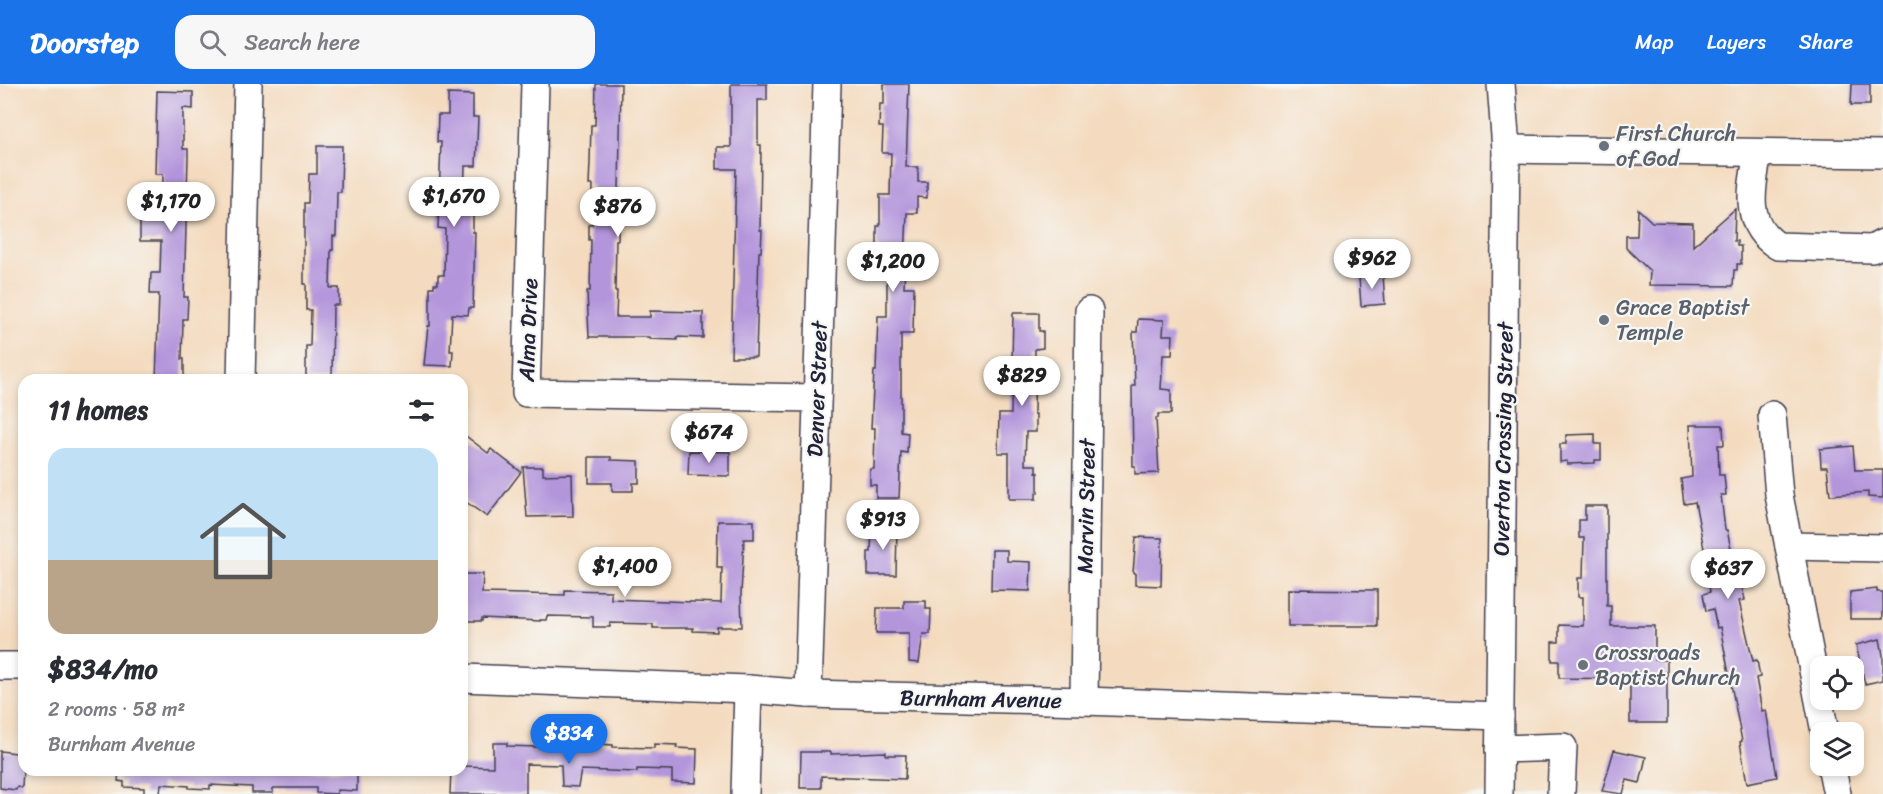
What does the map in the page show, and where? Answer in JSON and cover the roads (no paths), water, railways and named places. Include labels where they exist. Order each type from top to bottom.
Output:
[{"type":"street","points":[[241,374],[248,84]]},
{"type":"street","name":"Alma Drive","points":[[535,84],[526,393],[817,398]]},
{"type":"street","name":"Denver Street","points":[[808,694],[827,84]]},
{"type":"street","name":"Overton Crossing Street","points":[[1499,794],[1506,149],[1501,84]]},
{"type":"street","points":[[1506,149],[1883,154]]},
{"type":"street","points":[[1758,153],[1751,192],[1752,211],[1767,240],[1778,246],[1872,249],[1883,243]]},
{"type":"street","name":"Marvin Street","points":[[1084,701],[1089,310]]},
{"type":"street","points":[[1772,415],[1779,495],[1823,722]]},
{"type":"street","points":[[1789,546],[1883,548]]},
{"type":"street","points":[[0,666],[18,666]]},
{"type":"street","name":"Burnham Avenue","points":[[468,678],[748,689],[808,694],[1500,716]]},
{"type":"street","points":[[746,794],[748,689]]},
{"type":"street","points":[[1500,749],[1563,747],[1561,794]]},
{"type":"street","points":[[1833,776],[1837,794]]},
{"type":"place","name":"First Church of God","points":[[1604,146]]},
{"type":"place","name":"Grace Baptist Temple","points":[[1604,320]]},
{"type":"place","name":"Crossroads Baptist Church","points":[[1583,665]]}]
